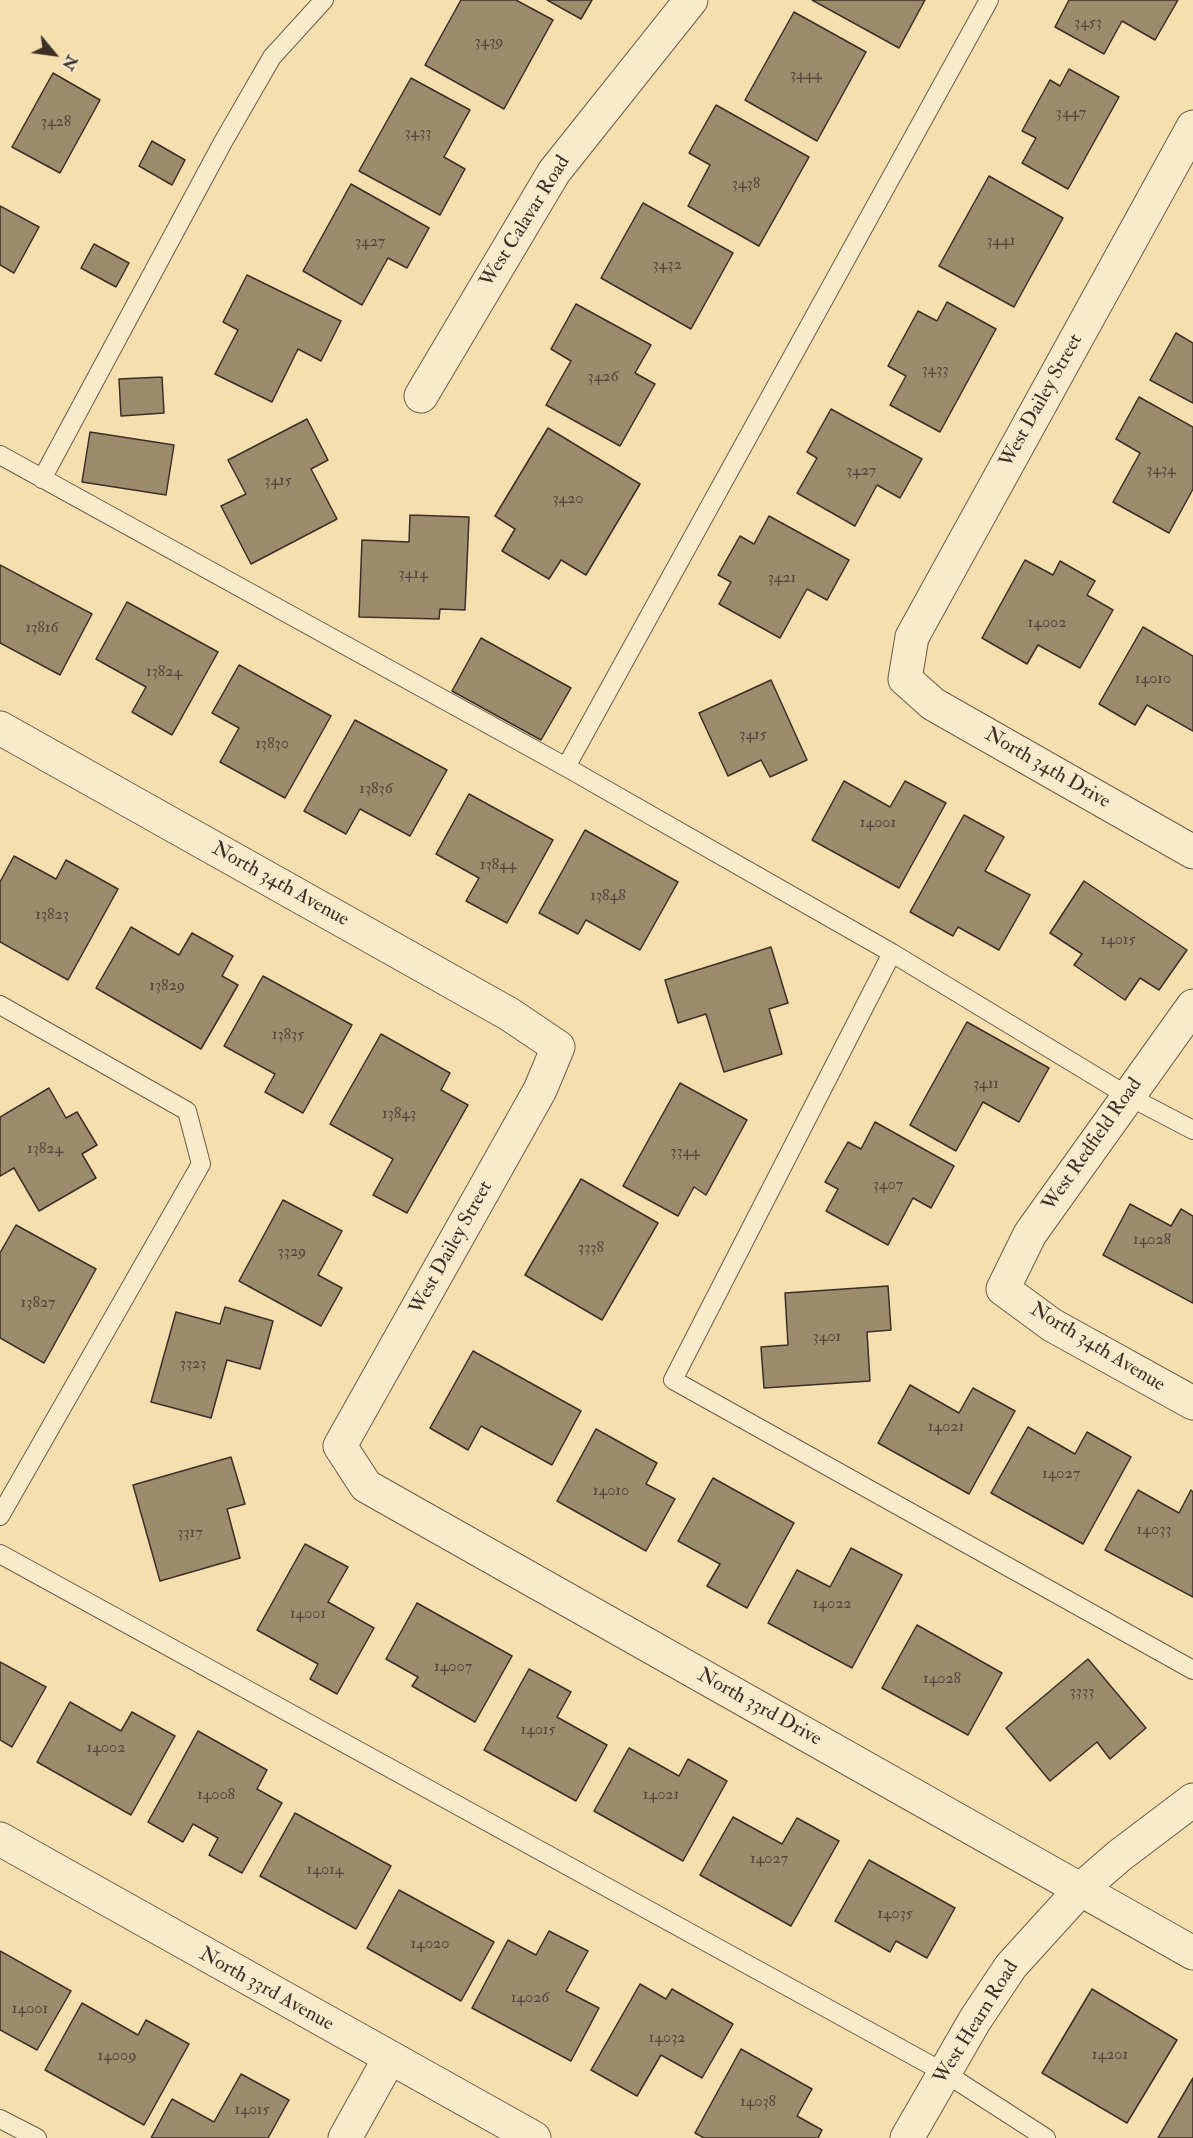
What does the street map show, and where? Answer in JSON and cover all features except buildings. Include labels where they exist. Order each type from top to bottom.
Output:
[{"type":"street","name":"West Calavar Road","points":[[421,396],[554,172],[691,0]]},
{"type":"street","name":"West Dailey Street","points":[[905,679],[912,637],[1193,127]]},
{"type":"street","name":"North 34th Drive","points":[[905,679],[933,704],[1193,852]]},
{"type":"street","name":"North 34th Avenue","points":[[0,728],[509,1014],[558,1047]]},
{"type":"street","name":"West Redfield Road","points":[[1003,1289],[1030,1234],[1193,1006]]},
{"type":"street","name":"West Dailey Street","points":[[340,1446],[540,1090],[558,1047]]},
{"type":"street","name":"North 34th Avenue","points":[[1003,1289],[1052,1325],[1193,1403]]},
{"type":"street","name":"North 33rd Drive","points":[[340,1446],[366,1486],[1193,1953]]},
{"type":"street","name":"West Hearn Road","points":[[907,2138],[975,2020],[1011,1966],[1081,1888],[1193,1800]]},
{"type":"street","name":"North 33rd Avenue","points":[[0,1839],[389,2059],[534,2138]]},
{"type":"street","points":[[345,2138],[389,2059]]},
{"type":"lane","points":[[42,479],[223,142],[272,57],[324,0]]},
{"type":"lane","points":[[566,767],[989,0]]},
{"type":"lane","points":[[0,454],[566,767],[892,953],[1128,1096],[1193,1130]]},
{"type":"lane","points":[[892,953],[673,1380],[1193,1670]]},
{"type":"lane","points":[[0,1005],[187,1111],[201,1164],[0,1516]]},
{"type":"lane","points":[[0,1554],[945,2073],[1046,2138]]},
{"type":"lane","points":[[0,2119],[37,2138]]}]
